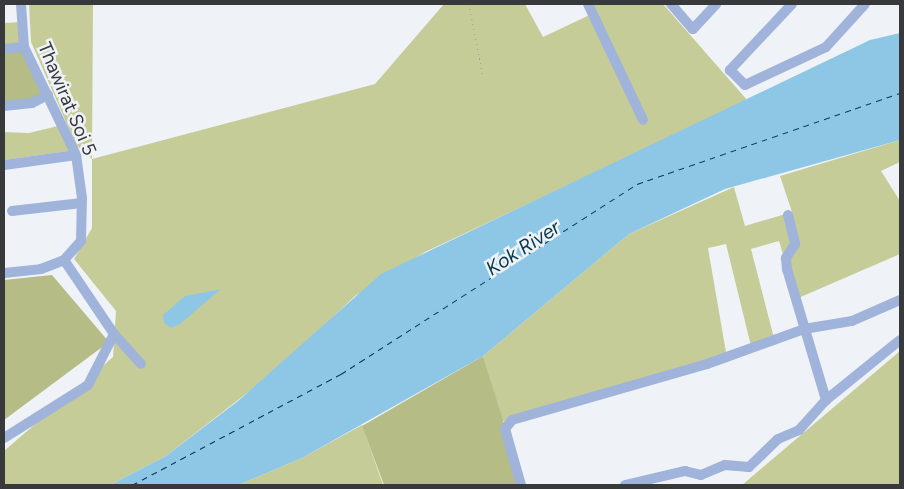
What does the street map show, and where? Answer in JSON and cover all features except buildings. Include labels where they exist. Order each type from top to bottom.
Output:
[{"type":"street","name":"Thawirat Soi 5","points":[[4,273],[41,269],[64,260],[81,241],[82,203],[76,155],[24,47],[21,4]]},
{"type":"street","points":[[588,4],[643,120]]},
{"type":"street","points":[[671,4],[693,29],[716,4]]},
{"type":"street","points":[[792,4],[730,70],[745,85],[826,47],[865,4]]},
{"type":"street","points":[[4,49],[24,47]]},
{"type":"street","points":[[4,106],[32,103],[48,95]]},
{"type":"street","points":[[4,164],[76,155]]},
{"type":"street","points":[[12,211],[82,203]]},
{"type":"street","points":[[788,216],[796,244],[786,258],[787,269],[826,400]]},
{"type":"street","points":[[64,260],[114,334],[141,364]]},
{"type":"street","points":[[521,485],[505,429],[512,420],[714,362],[804,330],[852,321],[900,300]]},
{"type":"street","points":[[4,438],[88,384],[114,334]]},
{"type":"street","points":[[625,485],[685,471],[701,475],[725,466],[749,467],[778,440],[799,430],[826,400],[900,340]]},
{"type":"path","points":[[469,4],[483,77]]},
{"type":"green space","points":[[29,4],[93,4],[92,159],[76,145],[31,42]]},
{"type":"green space","points":[[444,4],[525,4],[543,37],[596,12],[592,4],[663,4],[748,101],[425,252],[355,296],[278,369],[166,456],[110,485],[4,485],[4,451],[113,357],[116,311],[74,259],[92,228],[92,159],[375,84]]},
{"type":"green space","points":[[20,22],[24,47],[4,49],[4,23]]},
{"type":"green space","points":[[24,47],[48,95],[4,106],[4,49]]},
{"type":"green space","points":[[58,126],[69,151],[4,160],[4,132],[29,133]]},
{"type":"green space","points":[[900,140],[900,162],[881,171],[900,201],[900,254],[796,299],[779,241],[751,249],[775,342],[752,350],[726,244],[708,248],[727,358],[507,423],[502,420],[483,356],[629,234],[734,187],[745,226],[792,212],[780,176]]},
{"type":"green space","points":[[52,275],[109,342],[4,420],[4,280]]},
{"type":"green space","points":[[900,351],[900,485],[742,485]]},
{"type":"green space","points":[[483,356],[523,485],[384,485],[362,426]]},
{"type":"green space","points":[[362,425],[383,485],[238,485],[302,458]]},
{"type":"water","name":"Kok River","points":[[900,33],[900,140],[725,189],[629,234],[483,356],[302,458],[238,485],[110,485],[166,456],[238,401],[381,274],[870,40]]},
{"type":"water","points":[[221,289],[180,324],[171,328],[164,323],[163,315],[185,296]]},
{"type":"ferry route","points":[[132,485],[341,374],[637,184],[900,93]]}]
